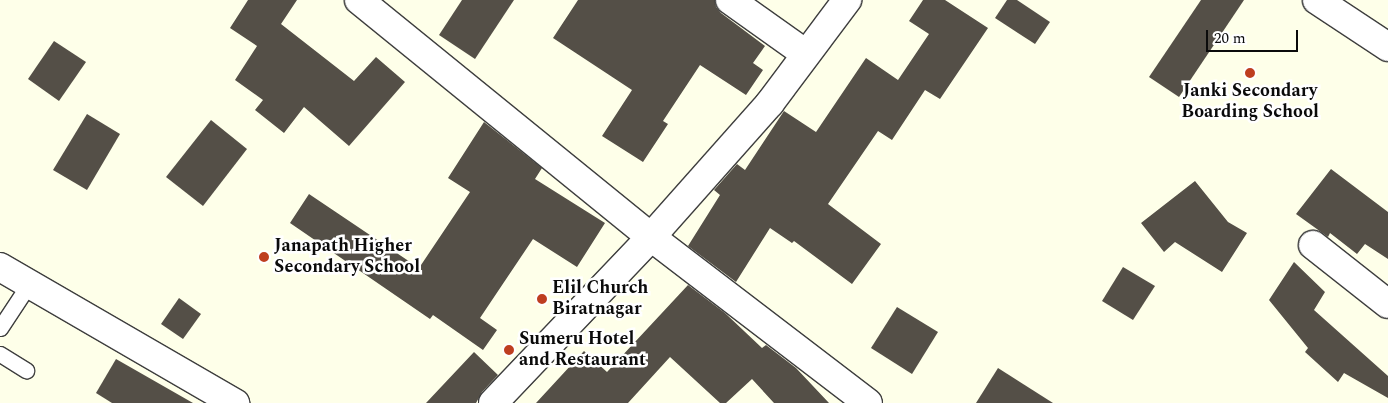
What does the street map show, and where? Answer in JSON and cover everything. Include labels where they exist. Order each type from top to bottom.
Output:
[{"type":"street","points":[[360,0],[651,237],[868,403]]},
{"type":"street","points":[[730,0],[806,54]]},
{"type":"street","points":[[493,403],[651,237],[770,103],[847,0]]},
{"type":"street","points":[[1316,0],[1386,43]]},
{"type":"street","points":[[1313,244],[1388,304]]},
{"type":"street","points":[[0,267],[235,403]]},
{"type":"lane","points":[[0,328],[29,284]]},
{"type":"lane","points":[[0,354],[26,370]]},
{"type":"building","points":[[248,0],[297,0],[281,24],[354,81],[376,57],[405,82],[349,146],[304,107],[284,133],[255,110],[263,100],[235,80],[257,46],[230,28]]},
{"type":"building","points":[[462,0],[514,0],[475,59],[439,35]]},
{"type":"building","points":[[578,0],[715,0],[716,7],[721,13],[765,46],[753,63],[763,70],[746,95],[700,65],[663,121],[668,124],[643,162],[602,136],[632,90],[553,38]]},
{"type":"building","points":[[923,0],[945,0],[988,28],[940,99],[925,90],[892,140],[878,131],[828,204],[881,244],[852,284],[794,241],[792,243],[770,228],[736,282],[688,246],[720,195],[714,190],[737,164],[745,170],[784,111],[816,132],[866,58],[898,80],[929,34],[909,21]]},
{"type":"building","points":[[1007,0],[1017,0],[1050,22],[1035,44],[995,18]]},
{"type":"building","points":[[1201,0],[1244,0],[1179,97],[1149,77]]},
{"type":"building","points":[[54,41],[86,62],[59,101],[28,79]]},
{"type":"building","points":[[87,114],[120,134],[87,190],[53,170]]},
{"type":"building","points":[[211,120],[247,149],[203,206],[166,177]]},
{"type":"building","points":[[484,122],[542,168],[535,179],[605,223],[577,267],[533,239],[480,318],[497,330],[483,350],[433,315],[430,319],[290,223],[309,194],[419,268],[470,192],[448,178]]},
{"type":"building","points":[[1331,169],[1388,212],[1388,259],[1365,244],[1357,254],[1330,233],[1328,237],[1296,214]]},
{"type":"building","points":[[1195,181],[1228,222],[1247,233],[1222,272],[1175,242],[1164,252],[1141,223]]},
{"type":"building","points":[[1294,262],[1325,292],[1314,310],[1388,376],[1388,398],[1344,373],[1338,382],[1305,352],[1308,348],[1269,300]]},
{"type":"building","points":[[1123,267],[1155,286],[1133,320],[1102,301]]},
{"type":"building","points":[[688,285],[725,313],[762,348],[766,345],[796,368],[829,403],[774,403],[752,379],[726,403],[720,403],[670,357],[628,403],[536,403],[584,351],[607,372]]},
{"type":"building","points":[[179,298],[201,314],[183,339],[161,324]]},
{"type":"building","points":[[897,307],[938,332],[912,374],[871,348]]},
{"type":"building","points":[[474,352],[498,375],[482,392],[476,403],[426,403]]},
{"type":"building","points":[[116,359],[193,403],[112,403],[96,393]]},
{"type":"building","points":[[998,368],[1053,403],[976,403]]},
{"type":"place","name":"Janki Secondary Boarding School","points":[[1250,73]]},
{"type":"place","name":"Janapath Higher Secondary School","points":[[264,257]]},
{"type":"place","name":"Elil Church Biratnagar","points":[[542,299]]},
{"type":"place","name":"Sumeru Hotel and Restaurant","points":[[509,350]]}]
